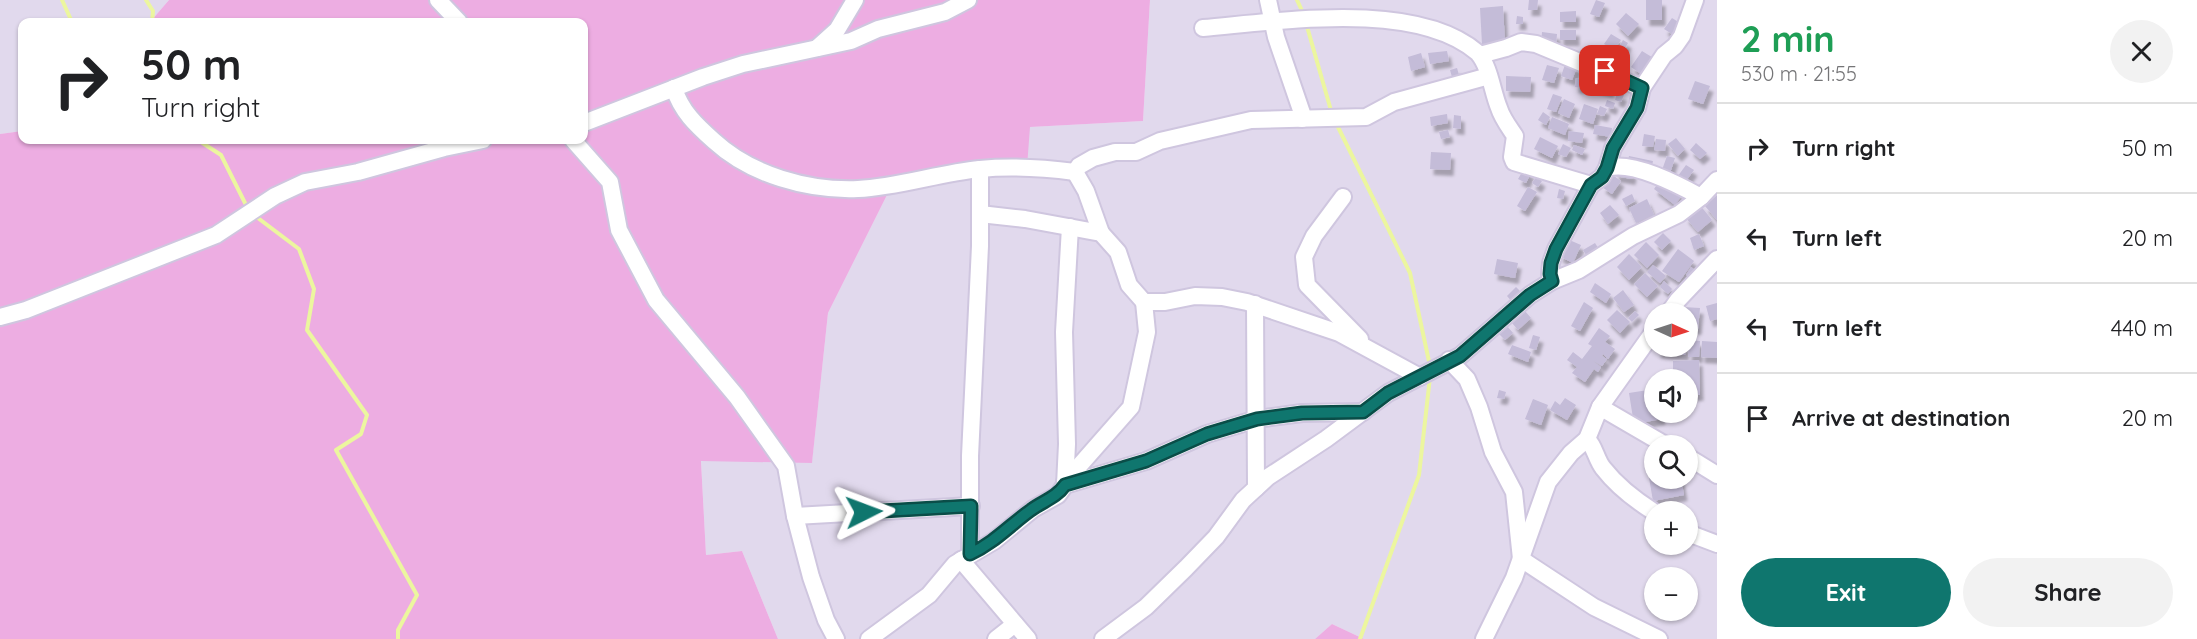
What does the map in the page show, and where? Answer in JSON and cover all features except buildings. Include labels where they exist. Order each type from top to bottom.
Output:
[{"type":"street","points":[[438,0],[455,18]]},
{"type":"street","points":[[816,48],[837,30],[855,0]]},
{"type":"street","points":[[588,121],[743,64],[851,41],[878,29],[945,12],[968,0]]},
{"type":"street","points":[[1268,0],[1302,119]]},
{"type":"street","points":[[1552,281],[1551,263],[1556,249],[1591,185],[1602,177],[1607,168],[1613,148],[1637,108],[1642,88],[1664,55],[1682,36],[1695,0]]},
{"type":"street","points":[[1203,28],[1326,11],[1405,13],[1429,19],[1454,31],[1480,54],[1499,110],[1515,136],[1512,157],[1514,162],[1591,185]]},
{"type":"street","points":[[1480,54],[1521,42],[1536,44],[1642,88]]},
{"type":"street","points":[[1075,172],[1079,166],[1092,159],[1115,153],[1136,152],[1160,141],[1251,120],[1366,117],[1394,102],[1489,76]]},
{"type":"street","points":[[674,88],[678,101],[693,122],[724,150],[750,166],[783,179],[819,188],[859,189],[980,169],[1043,168],[1075,172]]},
{"type":"street","points":[[0,317],[26,310],[216,235],[275,196],[305,182],[358,172],[464,144]]},
{"type":"street","points":[[577,144],[610,182],[619,230],[656,300],[737,397],[786,466],[795,516],[811,577],[826,620],[836,639]]},
{"type":"street","points":[[1607,168],[1623,167],[1648,173],[1701,197]]},
{"type":"street","points":[[980,169],[980,246],[970,456],[971,506],[966,557],[1028,639]]},
{"type":"street","points":[[869,639],[929,595],[956,564],[994,541],[1033,508],[1058,495],[1065,483],[1131,407],[1147,332],[1144,302],[1129,285],[1118,252],[1101,233],[1086,190],[1075,172]]},
{"type":"street","points":[[1103,639],[1146,608],[1216,537],[1243,500],[1268,477],[1326,439],[1388,393],[1460,356],[1530,295],[1552,281],[1579,270],[1633,236],[1679,214],[1701,197],[1717,180]]},
{"type":"street","points":[[1344,197],[1314,236],[1304,257],[1307,285],[1370,350]]},
{"type":"street","points":[[980,214],[1025,219],[1101,233]]},
{"type":"street","points":[[1065,483],[1067,444],[1065,332],[1070,227]]},
{"type":"street","points":[[1678,303],[1717,259]]},
{"type":"street","points":[[1144,302],[1165,302],[1195,296],[1222,297],[1255,304],[1339,333],[1420,377]]},
{"type":"street","points":[[1255,304],[1256,488]]},
{"type":"street","points":[[1484,639],[1521,559],[1548,482],[1571,453],[1587,439],[1600,407],[1644,346]]},
{"type":"street","points":[[1449,360],[1467,379],[1479,407],[1493,452],[1514,492],[1521,559]]},
{"type":"street","points":[[1600,407],[1648,435]]},
{"type":"street","points":[[1065,483],[1146,461],[1207,434],[1257,419],[1302,413],[1363,412]]},
{"type":"street","points":[[1587,439],[1602,466],[1617,483],[1644,504]]},
{"type":"street","points":[[1698,464],[1717,476]]},
{"type":"street","points":[[795,516],[971,506]]},
{"type":"street","points":[[1698,537],[1717,544]]},
{"type":"street","points":[[1521,559],[1594,607],[1659,639]]},
{"type":"street","points":[[996,639],[1015,624]]},
{"type":"shaded area","points":[[0,0],[169,0],[153,18],[18,18],[18,132],[0,134]]},
{"type":"shaded area","points":[[169,0],[1150,0],[1143,121],[1030,127],[1027,167],[891,187],[828,313],[812,463],[701,461],[706,555],[742,551],[778,639],[0,639],[0,134],[18,132],[18,144],[588,144],[588,18],[153,18]]},
{"type":"shaded area","points":[[1150,0],[1717,0],[1717,639],[1364,639],[1332,624],[1315,639],[778,639],[742,551],[706,555],[701,460],[812,462],[828,313],[891,187],[1029,127],[1143,121]]},
{"type":"shaded area","points":[[1332,624],[1364,639],[1315,639]]},
{"type":"waterway","points":[[62,0],[70,18]]},
{"type":"waterway","points":[[146,0],[153,11],[152,18]]},
{"type":"waterway","points":[[1297,0],[1304,15]]},
{"type":"waterway","points":[[1306,23],[1332,114]]},
{"type":"waterway","points":[[1336,123],[1410,273],[1430,366]]},
{"type":"waterway","points":[[204,144],[221,155],[247,207]]},
{"type":"waterway","points":[[254,215],[299,249],[314,289],[307,330],[367,415],[361,434],[336,450],[417,595],[398,630],[398,639]]},
{"type":"waterway","points":[[1360,639],[1419,475],[1430,377]]},
{"type":"route","points":[[864,512],[971,506],[970,554],[994,541],[1033,508],[1058,495],[1065,485],[1146,461],[1207,434],[1257,419],[1302,413],[1363,412],[1388,393],[1460,356],[1530,295],[1552,281],[1551,263],[1556,249],[1591,185],[1602,177],[1613,148],[1637,108],[1642,88],[1605,71]]}]
